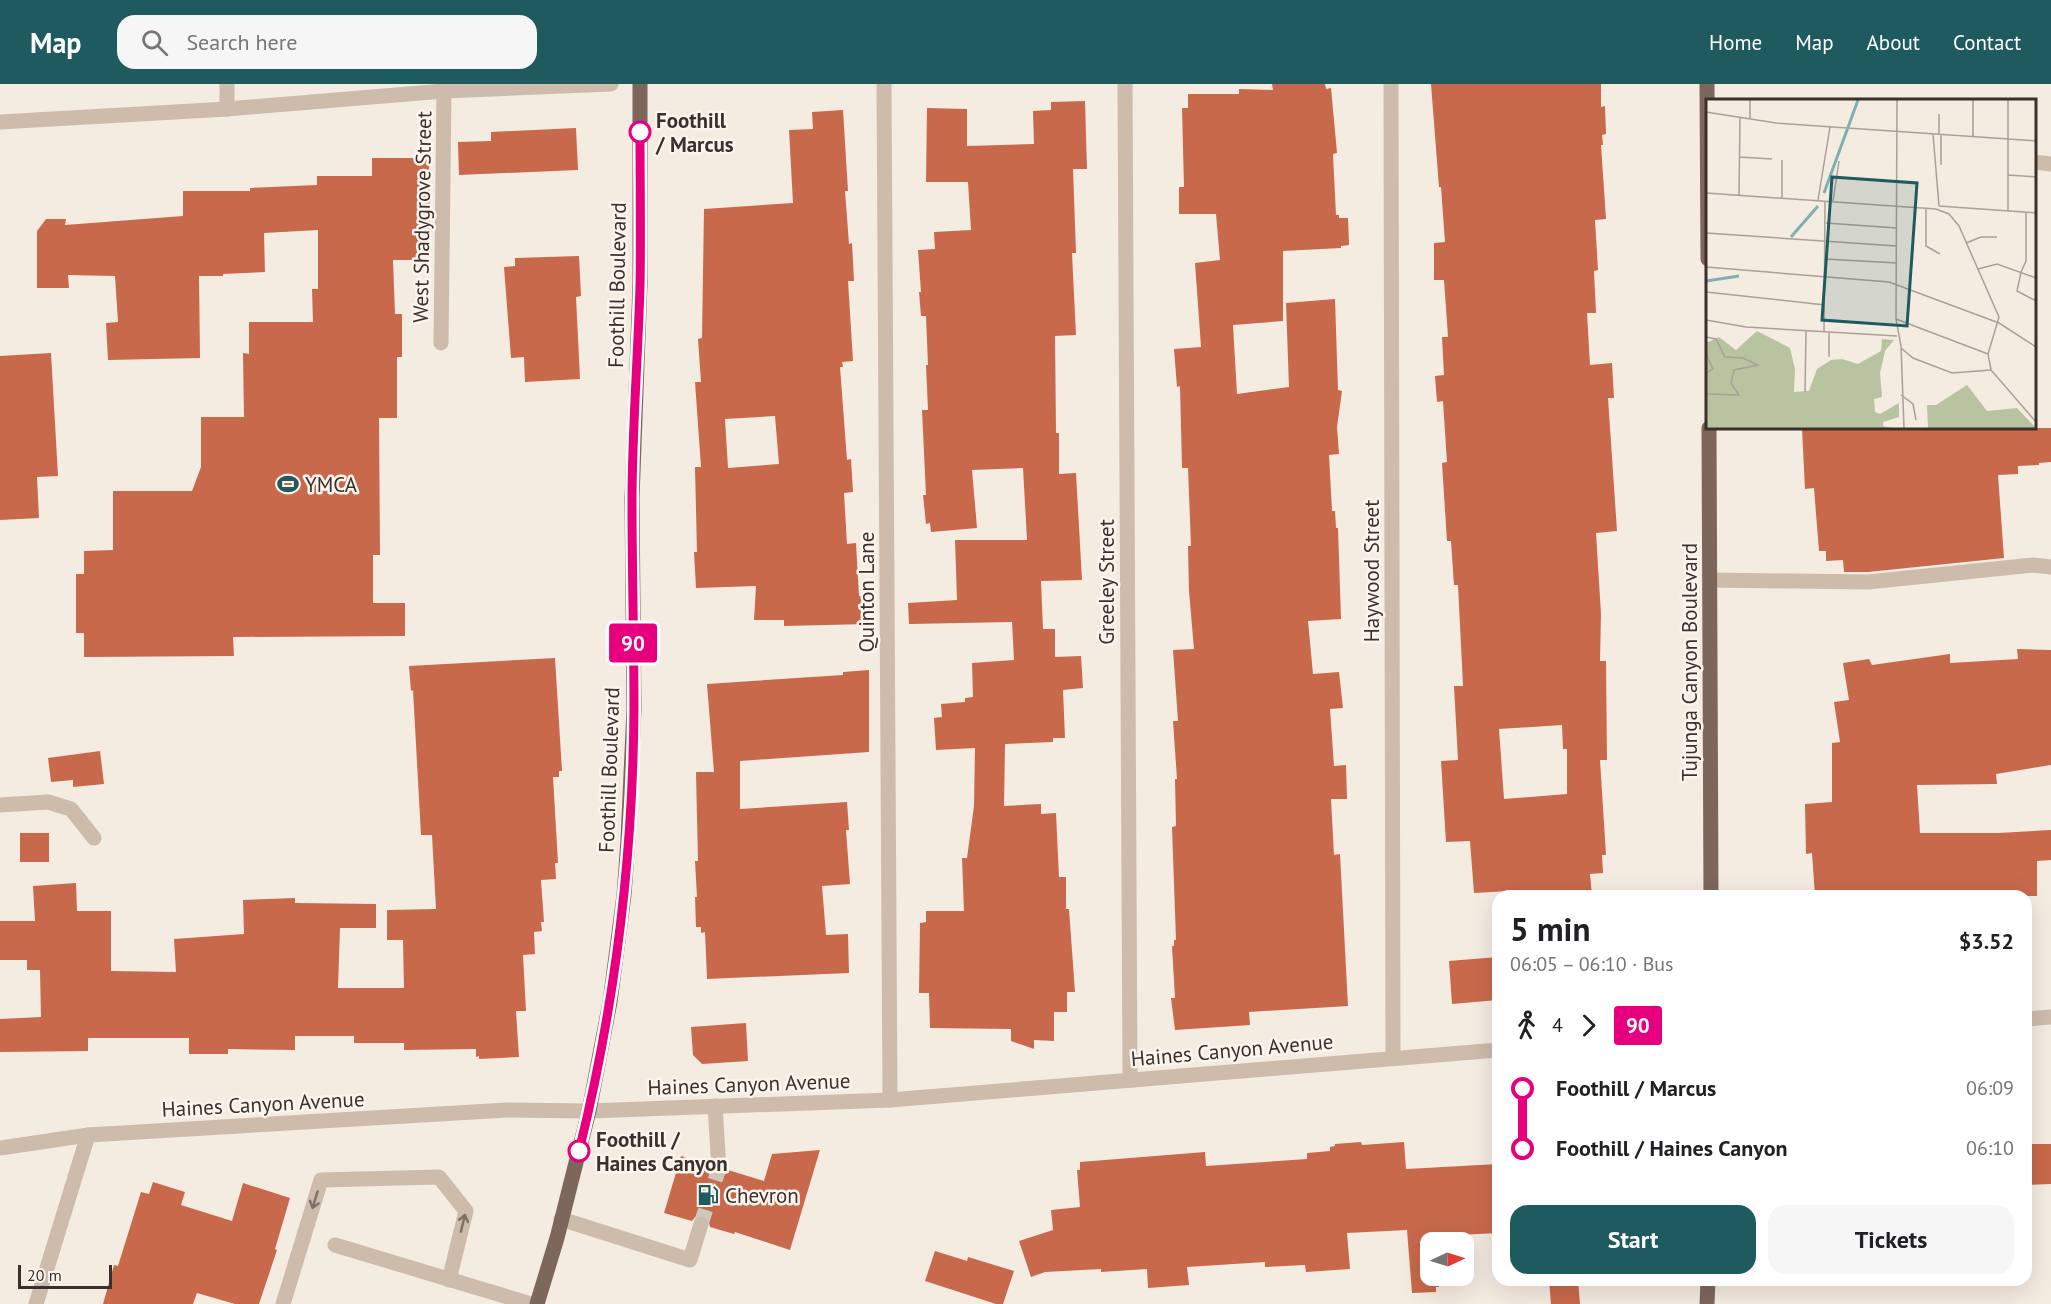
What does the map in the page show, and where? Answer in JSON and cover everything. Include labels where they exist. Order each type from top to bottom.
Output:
[{"type":"main road","name":"Foothill Boulevard","points":[[537,1304],[589,1111],[610,1002],[624,895],[634,709],[632,500],[640,284],[640,84]]},
{"type":"main road","name":"Tujunga Canyon Boulevard","points":[[1709,429],[1711,890]]},
{"type":"main road","points":[[1707,1304],[1708,1286]]},
{"type":"street","points":[[227,84],[227,109]]},
{"type":"street","points":[[0,122],[227,109],[444,91],[611,84]]},
{"type":"street","name":"Quinton Lane","points":[[884,84],[890,1100]]},
{"type":"street","name":"Greeley Street","points":[[1125,84],[1130,1080]]},
{"type":"street","name":"Haywood Street","points":[[1391,84],[1393,1058]]},
{"type":"street","name":"West Shadygrove Street","points":[[441,343],[444,91]]},
{"type":"street","points":[[2036,162],[2051,164]]},
{"type":"street","points":[[1710,580],[1868,582],[2033,566],[2051,567]]},
{"type":"street","points":[[0,805],[48,802],[71,809],[93,838]]},
{"type":"street","points":[[2032,1018],[2051,1017]]},
{"type":"street","name":"Haines Canyon Avenue","points":[[0,1148],[88,1135],[507,1110],[589,1111],[890,1100],[1492,1050]]},
{"type":"street","points":[[715,1106],[719,1168]]},
{"type":"street","points":[[36,1304],[88,1135]]},
{"type":"street","points":[[283,1304],[321,1180],[439,1177],[466,1211],[449,1280]]},
{"type":"street","points":[[561,1219],[690,1260],[701,1224]]},
{"type":"street","points":[[335,1245],[531,1304]]},
{"type":"building","points":[[1272,84],[1325,84],[1326,89],[1331,88],[1337,153],[1333,154],[1336,215],[1339,215],[1339,218],[1348,218],[1349,245],[1341,246],[1341,248],[1283,251],[1283,321],[1233,325],[1237,394],[1289,387],[1286,303],[1335,299],[1338,390],[1342,391],[1337,427],[1339,454],[1329,455],[1332,511],[1335,511],[1336,528],[1338,528],[1341,619],[1308,621],[1313,674],[1339,672],[1343,708],[1330,709],[1334,766],[1346,765],[1347,799],[1331,799],[1334,855],[1340,854],[1348,1006],[1249,1012],[1250,1025],[1175,1030],[1171,998],[1175,998],[1172,946],[1176,940],[1172,827],[1176,826],[1175,779],[1177,779],[1173,721],[1178,721],[1173,650],[1194,649],[1189,591],[1188,546],[1191,546],[1188,468],[1182,468],[1180,386],[1177,387],[1174,349],[1201,347],[1195,263],[1220,260],[1216,214],[1179,214],[1179,187],[1184,187],[1182,108],[1188,108],[1188,94],[1239,94],[1239,89],[1273,90]]},
{"type":"building","points":[[1431,84],[1601,84],[1601,107],[1605,106],[1606,134],[1602,135],[1603,145],[1601,145],[1606,219],[1595,220],[1598,270],[1594,271],[1596,313],[1587,313],[1590,365],[1612,363],[1614,398],[1608,398],[1617,531],[1596,533],[1601,614],[1600,661],[1606,661],[1607,760],[1600,760],[1606,855],[1602,855],[1603,873],[1590,874],[1591,890],[1492,890],[1492,892],[1474,893],[1470,841],[1446,842],[1441,761],[1458,760],[1454,686],[1463,686],[1458,585],[1454,585],[1451,541],[1447,541],[1442,463],[1447,462],[1443,401],[1437,402],[1435,376],[1444,375],[1442,337],[1448,337],[1444,280],[1434,280],[1434,243],[1445,242],[1441,187],[1439,187]],"holes":[[[1562,725],[1563,749],[1567,749],[1567,794],[1504,799],[1499,729]]]},
{"type":"building","points":[[1085,101],[1087,169],[1073,169],[1076,253],[1072,253],[1076,335],[1055,336],[1056,433],[1059,433],[1059,474],[1076,473],[1082,580],[1041,581],[1043,629],[1055,629],[1055,657],[1081,656],[1083,688],[1063,690],[1065,738],[1053,738],[1053,742],[1005,744],[1004,806],[1041,804],[1041,814],[1056,813],[1059,877],[1066,877],[1066,909],[1069,909],[1075,992],[1067,992],[1067,1012],[1054,1012],[1054,1041],[1034,1040],[1034,1049],[1011,1041],[1011,1029],[930,1028],[929,993],[919,993],[920,923],[926,922],[926,911],[964,911],[962,858],[967,858],[974,806],[975,748],[936,750],[934,718],[942,717],[941,704],[965,702],[965,698],[973,697],[972,663],[1014,660],[1012,622],[909,624],[908,603],[957,600],[955,540],[1027,540],[1023,468],[972,470],[977,528],[931,532],[930,523],[926,524],[923,495],[926,495],[922,410],[928,410],[926,365],[928,365],[926,316],[921,316],[918,250],[935,249],[934,232],[971,230],[968,182],[926,182],[927,108],[967,109],[967,146],[1034,144],[1033,111],[1051,110],[1051,102]]},
{"type":"building","points":[[843,110],[848,191],[845,191],[854,281],[848,281],[853,361],[842,362],[843,367],[840,367],[847,460],[851,459],[853,492],[844,493],[847,544],[856,543],[859,596],[867,596],[868,624],[784,626],[784,620],[754,620],[756,586],[696,588],[695,467],[701,467],[695,382],[701,382],[698,339],[702,338],[704,209],[793,203],[789,130],[813,129],[812,112]],"holes":[[[775,416],[779,464],[728,468],[725,419]]]},
{"type":"building","points":[[576,128],[578,170],[459,175],[458,142],[491,141],[491,132]]},
{"type":"building","name":"YMCA","points":[[372,158],[429,158],[430,237],[421,237],[421,260],[393,260],[395,314],[402,314],[402,357],[397,357],[397,418],[379,418],[380,555],[373,555],[373,603],[405,603],[405,636],[233,637],[234,656],[84,657],[84,633],[76,633],[76,574],[84,574],[84,551],[113,550],[113,491],[192,491],[201,467],[201,417],[244,417],[243,353],[249,354],[249,322],[313,322],[312,289],[318,289],[318,230],[264,233],[265,272],[199,276],[200,358],[108,360],[106,323],[118,322],[115,276],[68,275],[69,288],[37,288],[37,231],[46,219],[66,219],[65,225],[183,216],[183,191],[250,191],[250,188],[317,185],[317,176],[372,176]]},
{"type":"building","points":[[579,256],[581,296],[576,297],[580,379],[525,382],[524,357],[511,358],[504,267],[515,266],[515,258]]},
{"type":"building","points":[[51,353],[58,476],[37,477],[39,518],[0,520],[0,356]]},
{"type":"building","points":[[2051,428],[2051,462],[2018,466],[2018,474],[1998,475],[2004,558],[1868,572],[1844,572],[1843,560],[1826,561],[1826,551],[1819,551],[1814,488],[1805,489],[1802,429]]},
{"type":"building","points":[[2017,649],[2051,650],[2051,765],[1996,774],[1997,784],[1917,785],[1920,833],[2051,830],[2051,860],[2037,861],[2037,896],[2032,896],[2032,890],[1815,890],[1812,853],[1806,854],[1805,804],[1832,802],[1832,743],[1840,742],[1834,702],[1849,700],[1843,663],[1869,659],[1872,665],[1950,654],[1950,663],[2018,659]]},
{"type":"building","points":[[555,658],[562,771],[559,771],[559,777],[553,777],[558,863],[555,863],[556,879],[541,880],[544,922],[541,922],[542,931],[534,932],[535,954],[523,955],[526,1011],[516,1011],[519,1057],[479,1059],[479,1056],[476,1057],[476,1049],[404,1050],[404,1043],[354,1043],[354,1036],[295,1036],[295,1050],[228,1049],[228,1054],[189,1054],[189,1038],[88,1038],[88,1051],[0,1052],[0,1019],[41,1017],[40,970],[27,970],[27,960],[0,960],[0,921],[35,921],[33,886],[76,883],[77,911],[111,911],[111,971],[176,972],[174,939],[244,934],[243,900],[295,898],[295,903],[376,904],[376,928],[340,928],[338,988],[404,988],[403,940],[387,940],[387,910],[436,909],[432,835],[421,835],[413,690],[411,691],[409,666]]},
{"type":"building","points":[[869,670],[869,752],[740,761],[740,809],[847,802],[849,830],[846,830],[850,884],[822,886],[826,935],[848,934],[849,973],[707,979],[705,932],[701,933],[701,927],[696,927],[695,861],[698,861],[696,772],[714,772],[707,684],[843,675],[843,672]]},
{"type":"building","points":[[100,751],[104,784],[73,787],[73,780],[51,782],[48,758]]},
{"type":"building","points":[[20,833],[49,833],[49,862],[20,862]]},
{"type":"building","points":[[1492,957],[1492,1001],[1452,1004],[1449,961]]},
{"type":"building","points":[[746,1023],[748,1061],[702,1064],[693,1055],[691,1027]]},
{"type":"building","points":[[1361,1142],[1362,1145],[1404,1142],[1406,1169],[1492,1164],[1492,1233],[1420,1232],[1420,1286],[1439,1286],[1436,1287],[1436,1292],[1412,1293],[1407,1230],[1347,1233],[1350,1269],[1306,1272],[1305,1265],[1265,1267],[1265,1262],[1187,1267],[1189,1285],[1148,1288],[1147,1269],[1045,1272],[1031,1277],[1019,1241],[1053,1230],[1051,1210],[1080,1207],[1077,1170],[1080,1170],[1080,1162],[1205,1152],[1206,1166],[1307,1159],[1307,1153],[1330,1151],[1330,1147],[1335,1144]]},
{"type":"building","points":[[2032,1144],[2051,1144],[2051,1184],[2032,1185]]},
{"type":"building","points":[[820,1150],[790,1250],[735,1232],[734,1234],[710,1227],[708,1218],[703,1215],[695,1217],[692,1221],[664,1213],[681,1156],[709,1165],[715,1177],[724,1176],[728,1170],[764,1181],[772,1154]]},
{"type":"building","points":[[153,1182],[185,1192],[181,1205],[232,1221],[243,1183],[290,1198],[275,1249],[277,1250],[259,1304],[235,1304],[197,1293],[193,1304],[103,1304],[114,1265],[118,1266],[141,1192],[149,1194]]},
{"type":"building","points":[[935,1251],[967,1261],[968,1257],[1014,1271],[1003,1304],[996,1304],[925,1281]]},
{"type":"building","points":[[1550,1286],[1578,1286],[1580,1304],[1551,1304]]},
{"type":"tunnel","points":[[701,1224],[719,1168]]},
{"type":"bus line","name":"90","points":[[579,1151],[610,1002],[624,895],[628,840],[634,709],[632,500],[640,284],[640,132]]},
{"type":"place","name":"Foothill / Marcus","points":[[640,132]]},
{"type":"place","name":"YMCA","points":[[288,484]]},
{"type":"place","name":"Foothill / Haines Canyon","points":[[579,1151]]},
{"type":"place","name":"Chevron","points":[[708,1195]]}]
